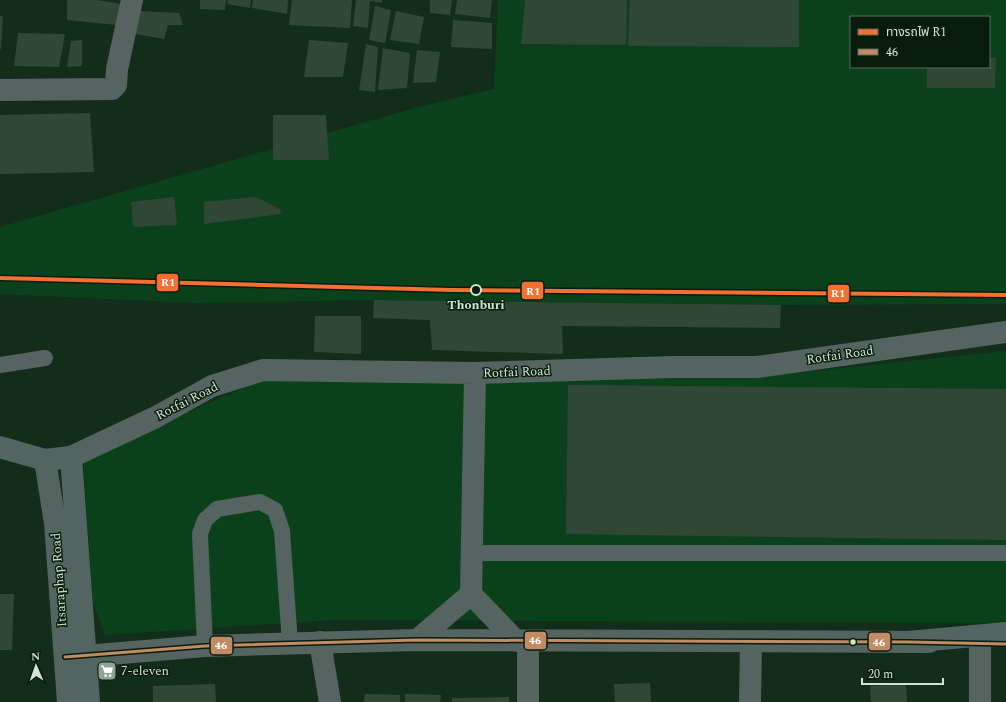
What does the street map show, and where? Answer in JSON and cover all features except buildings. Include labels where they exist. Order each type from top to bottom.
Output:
[{"type":"main road","points":[[0,447],[45,460]]},
{"type":"main road","name":"Rotfai Road","points":[[45,460],[71,457]]},
{"type":"main road","points":[[71,457],[75,656],[89,702]]},
{"type":"main road","name":"Itsaraphap Road","points":[[45,460],[75,656],[68,702]]},
{"type":"main road","points":[[909,642],[1006,633]]},
{"type":"street","points":[[0,90],[112,89],[116,84],[117,69],[132,0]]},
{"type":"street","name":"Rotfai Road","points":[[71,457],[156,417],[212,386],[263,370],[475,373],[673,367],[757,367],[1006,332]]},
{"type":"street","points":[[417,640],[471,594],[475,373]]},
{"type":"street","points":[[471,594],[522,641],[528,702]]},
{"type":"street","points":[[75,656],[205,646],[417,640],[909,642],[1006,644]]},
{"type":"street","points":[[320,642],[330,702]]},
{"type":"street","points":[[750,642],[750,702]]},
{"type":"street","points":[[980,644],[980,702]]},
{"type":"lane","points":[[0,365],[45,358]]},
{"type":"lane","points":[[205,646],[200,534],[205,520],[216,510],[260,502],[275,510],[282,531],[290,643]]},
{"type":"lane","points":[[472,553],[1006,553]]},
{"type":"shaded area","points":[[498,0],[1006,0],[1006,304],[781,305],[374,300],[196,303],[0,294],[0,227],[418,107],[494,89]]},
{"type":"shaded area","points":[[1006,351],[1006,623],[334,620],[105,635],[93,602],[83,457],[260,381],[763,376]]},
{"type":"rail line","name":"R1","points":[[0,278],[452,290],[1006,295]]},
{"type":"transit line","name":"46","points":[[65,657],[205,646],[417,640],[909,642],[1006,644]]},
{"type":"place","name":"Thonburi","points":[[476,290]]},
{"type":"place","name":"7-eleven","points":[[107,671]]}]
